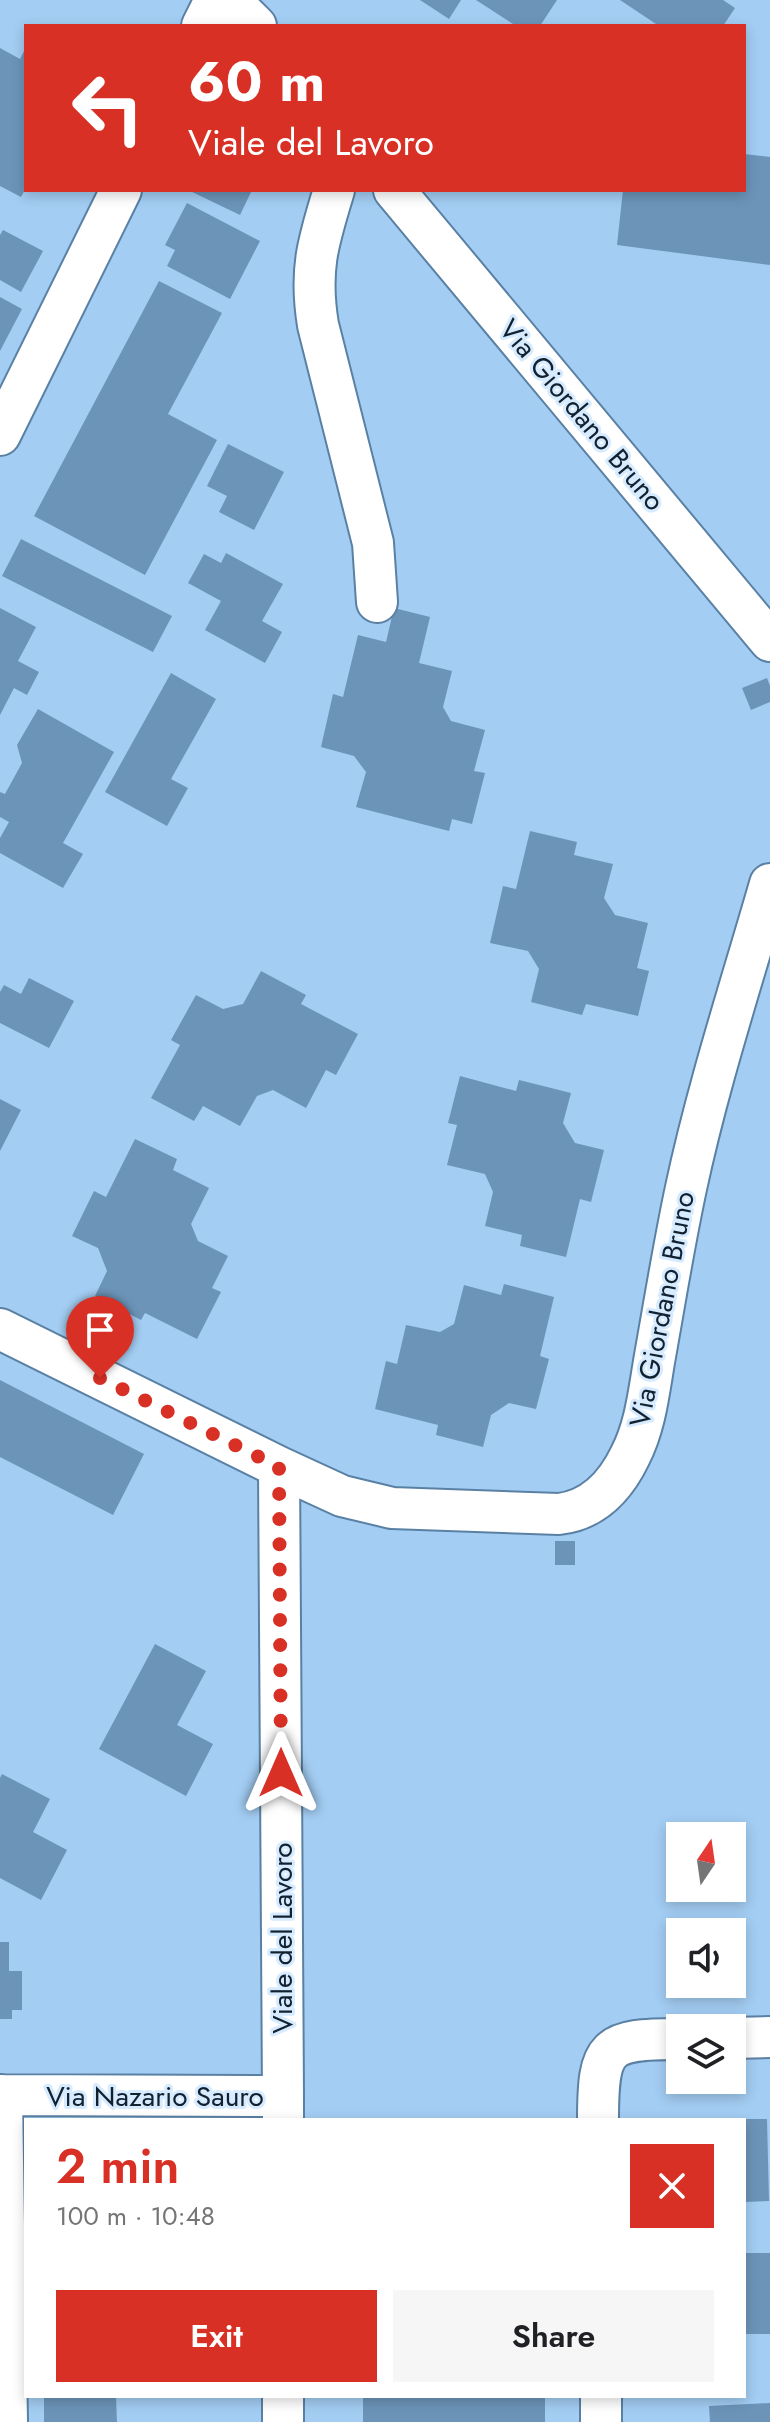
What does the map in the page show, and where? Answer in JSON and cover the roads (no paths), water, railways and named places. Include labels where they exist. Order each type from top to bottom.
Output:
[{"type":"street","points":[[203,24],[215,0]]},
{"type":"street","points":[[230,0],[254,24]]},
{"type":"street","points":[[0,435],[120,192]]},
{"type":"street","points":[[333,192],[316,253],[313,295],[373,543],[377,602]]},
{"type":"street","name":"Via Giordano Bruno","points":[[396,192],[770,641]]},
{"type":"street","name":"Via Giordano Bruno","points":[[279,1467],[342,1496],[392,1508],[559,1514],[585,1507],[599,1499],[610,1487],[631,1455],[645,1416],[686,1186],[711,1085],[770,884]]},
{"type":"street","points":[[0,1329],[279,1467]]},
{"type":"street","name":"Viale del Lavoro","points":[[279,1467],[283,2108]]},
{"type":"street","points":[[746,2038],[770,2037]]},
{"type":"street","points":[[598,2118],[599,2073],[611,2051],[634,2040],[666,2039]]},
{"type":"street","name":"Via Nazario Sauro","points":[[7,2422],[1,2095],[283,2108]]},
{"type":"street","points":[[283,2398],[283,2422]]},
{"type":"street","points":[[601,2398],[601,2422]]}]
